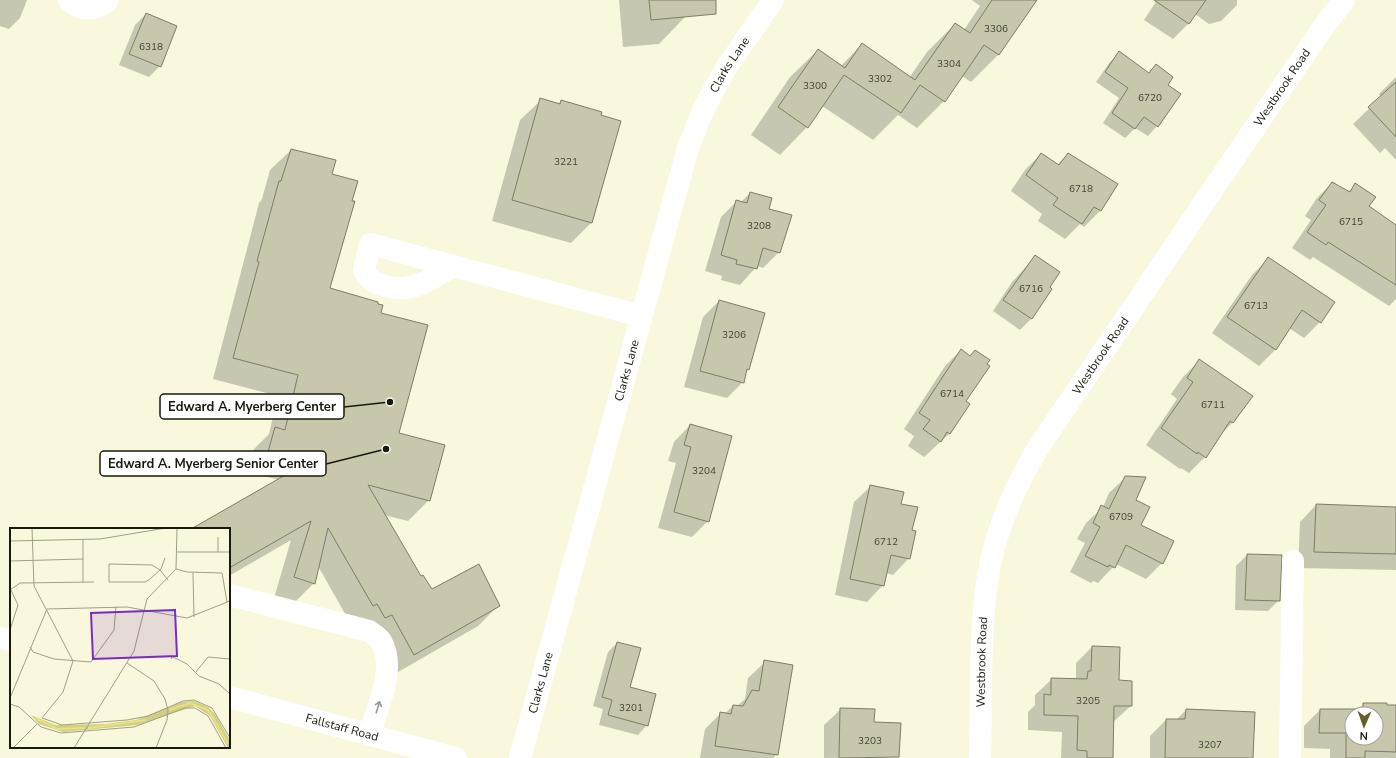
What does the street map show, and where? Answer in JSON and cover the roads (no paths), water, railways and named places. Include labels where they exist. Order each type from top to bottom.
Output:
[{"type":"street","points":[[69,0],[82,8],[94,8],[105,4],[108,0]]},
{"type":"street","name":"Clarks Lane","points":[[520,758],[688,148],[704,108],[726,68],[773,0]]},
{"type":"street","name":"Westbrook Road","points":[[980,758],[983,634],[987,585],[996,542],[1012,496],[1024,470],[1312,43],[1344,0]]},
{"type":"street","points":[[454,266],[641,316]]},
{"type":"street","points":[[1290,758],[1293,561]]},
{"type":"street","points":[[230,595],[369,630],[380,641],[386,658],[386,679],[369,735]]},
{"type":"street","points":[[0,638],[10,640]]},
{"type":"street","name":"Fallstaff Road","points":[[230,697],[456,758]]},
{"type":"place","name":"Edward A. Myerberg Center","points":[[390,402]]},
{"type":"place","name":"Edward A. Myerberg Senior Center","points":[[386,449]]}]
